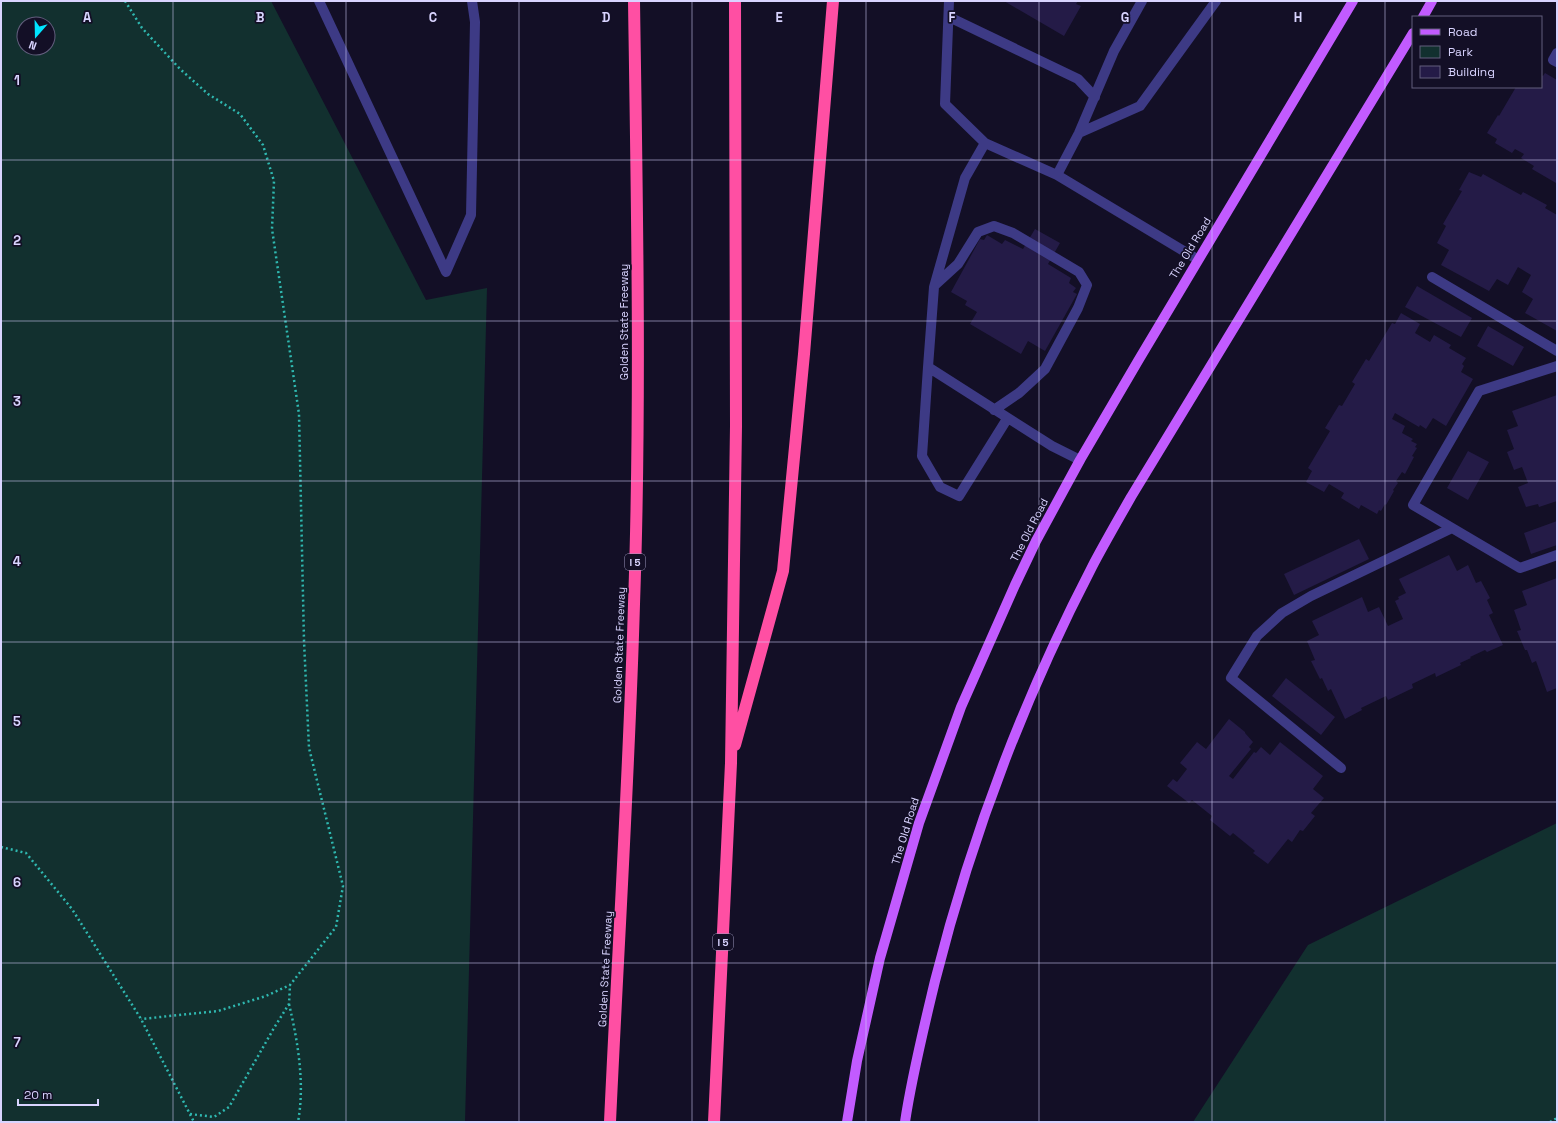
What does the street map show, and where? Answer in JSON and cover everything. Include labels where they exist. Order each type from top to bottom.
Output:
[{"type":"highway","name":"Golden State Freeway","points":[[610,1122],[634,603],[638,246],[634,1]]},
{"type":"highway","name":"I 5","points":[[714,1122],[731,762],[736,426],[735,1]]},
{"type":"highway","points":[[731,762],[783,571],[805,339],[833,1]]},
{"type":"main road","name":"The Old Road","points":[[847,1122],[857,1061],[880,958],[919,822],[961,707],[1009,599],[1036,541],[1080,460],[1198,259],[1353,1]]},
{"type":"main road","points":[[1424,16],[1432,1]]},
{"type":"main road","points":[[905,1122],[925,1022],[948,930],[998,780],[1032,694],[1058,637],[1092,567],[1131,497],[1412,35]]},
{"type":"lane","points":[[319,1],[446,272],[471,215],[475,22],[472,1]]},
{"type":"lane","points":[[949,1],[945,104],[985,143],[1057,175],[1198,259]]},
{"type":"lane","points":[[1057,175],[1079,133],[1114,51],[1142,1]]},
{"type":"lane","points":[[1079,133],[1140,106],[1216,1]]},
{"type":"lane","points":[[949,17],[1078,79],[1095,97]]},
{"type":"lane","points":[[1557,52],[1553,60],[1557,62]]},
{"type":"lane","points":[[985,143],[966,178],[934,287],[922,456],[940,487],[959,496],[1007,418]]},
{"type":"lane","points":[[934,287],[958,264],[978,232],[994,226],[1013,233],[1079,272],[1087,285],[1078,308],[1045,369],[1019,393],[994,410]]},
{"type":"lane","points":[[1432,277],[1557,351]]},
{"type":"lane","points":[[1557,366],[1479,391],[1413,505],[1520,568],[1557,555]]},
{"type":"lane","points":[[928,367],[1052,446],[1080,460]]},
{"type":"lane","points":[[1341,768],[1231,678],[1257,636],[1282,613],[1311,596],[1452,528]]},
{"type":"path","points":[[125,1],[142,28],[180,69],[208,94],[240,114],[263,145],[274,182],[272,229],[298,414],[304,641],[309,748],[343,886],[336,927],[290,985],[266,996],[218,1011],[141,1019]]},
{"type":"path","points":[[1,847],[26,853],[72,909],[141,1019],[194,1122]]},
{"type":"path","points":[[290,985],[289,1004],[297,1039],[301,1105],[298,1122]]},
{"type":"path","points":[[190,1114],[214,1117],[229,1107],[289,1004]]},
{"type":"path","points":[[1550,1122],[1557,1118]]},
{"type":"green space","points":[[1,1],[271,1],[426,300],[487,288],[465,1122],[1,1122]]},
{"type":"green space","points":[[1557,823],[1557,1122],[1193,1122],[1308,945]]},
{"type":"building","points":[[1004,1],[1078,1],[1076,4],[1081,6],[1064,36]]},
{"type":"building","points":[[1545,73],[1557,80],[1556,183],[1532,169],[1534,166],[1521,158],[1524,154],[1515,149],[1512,153],[1495,143],[1497,139],[1487,133],[1515,88],[1542,88],[1543,76]]},
{"type":"building","points":[[1469,172],[1481,177],[1483,174],[1521,195],[1523,192],[1547,205],[1545,208],[1557,215],[1557,331],[1525,313],[1533,299],[1522,292],[1531,275],[1518,267],[1508,285],[1497,279],[1489,291],[1441,265],[1449,250],[1437,243],[1446,226],[1443,224],[1462,191],[1459,190]]},
{"type":"building","points":[[1035,229],[1060,243],[1048,264],[1071,278],[1069,283],[1076,288],[1073,292],[1077,294],[1045,351],[1028,341],[1021,354],[970,324],[977,312],[965,305],[967,301],[951,292],[980,239],[984,240],[987,235],[1002,244],[1005,240],[1023,249]]},
{"type":"building","points":[[1417,286],[1472,318],[1461,337],[1405,307]]},
{"type":"building","points":[[1401,313],[1420,324],[1415,333],[1430,342],[1434,335],[1451,345],[1449,348],[1466,358],[1462,364],[1464,366],[1461,372],[1473,379],[1446,426],[1433,418],[1426,429],[1420,425],[1419,427],[1395,413],[1392,419],[1405,426],[1402,433],[1413,439],[1411,441],[1417,444],[1415,447],[1417,448],[1405,474],[1402,472],[1396,481],[1398,483],[1386,505],[1385,504],[1381,511],[1379,510],[1377,514],[1361,505],[1359,509],[1341,498],[1344,493],[1329,484],[1324,492],[1306,482],[1312,471],[1308,468],[1330,431],[1325,428],[1339,405],[1342,406],[1355,384],[1352,382],[1366,359],[1369,361],[1392,323],[1395,324]]},
{"type":"building","points":[[1488,326],[1524,347],[1513,366],[1477,346]]},
{"type":"building","points":[[1557,395],[1557,501],[1539,507],[1538,504],[1526,507],[1518,487],[1528,483],[1522,467],[1514,470],[1507,452],[1514,449],[1507,430],[1518,426],[1512,411]]},
{"type":"building","points":[[1468,451],[1489,462],[1468,500],[1447,488]]},
{"type":"building","points":[[1557,521],[1557,545],[1531,554],[1524,533]]},
{"type":"building","points":[[1359,539],[1369,559],[1294,595],[1284,574]]},
{"type":"building","points":[[1449,555],[1457,571],[1468,565],[1476,583],[1481,581],[1490,598],[1487,600],[1493,613],[1489,615],[1503,645],[1487,652],[1485,650],[1470,657],[1471,658],[1460,663],[1461,665],[1436,677],[1435,673],[1412,684],[1413,688],[1388,700],[1386,696],[1361,708],[1362,710],[1345,719],[1331,689],[1328,691],[1311,661],[1315,660],[1307,641],[1319,635],[1312,621],[1362,597],[1368,612],[1379,607],[1388,626],[1403,619],[1395,601],[1399,599],[1398,597],[1406,593],[1399,579]]},
{"type":"building","points":[[1557,578],[1557,688],[1547,692],[1536,661],[1532,663],[1517,631],[1521,630],[1514,610],[1527,605],[1522,591]]},
{"type":"building","points":[[1286,678],[1335,717],[1321,735],[1272,696]]},
{"type":"building","points":[[1229,719],[1245,732],[1253,742],[1249,747],[1251,749],[1229,776],[1233,779],[1254,752],[1256,753],[1261,747],[1270,755],[1280,742],[1323,776],[1313,789],[1324,798],[1311,813],[1315,816],[1303,831],[1300,830],[1292,842],[1288,839],[1268,864],[1253,853],[1255,851],[1233,833],[1230,836],[1210,820],[1212,816],[1192,800],[1189,803],[1167,786],[1173,779],[1177,782],[1187,769],[1180,763],[1197,742],[1206,749]]}]
